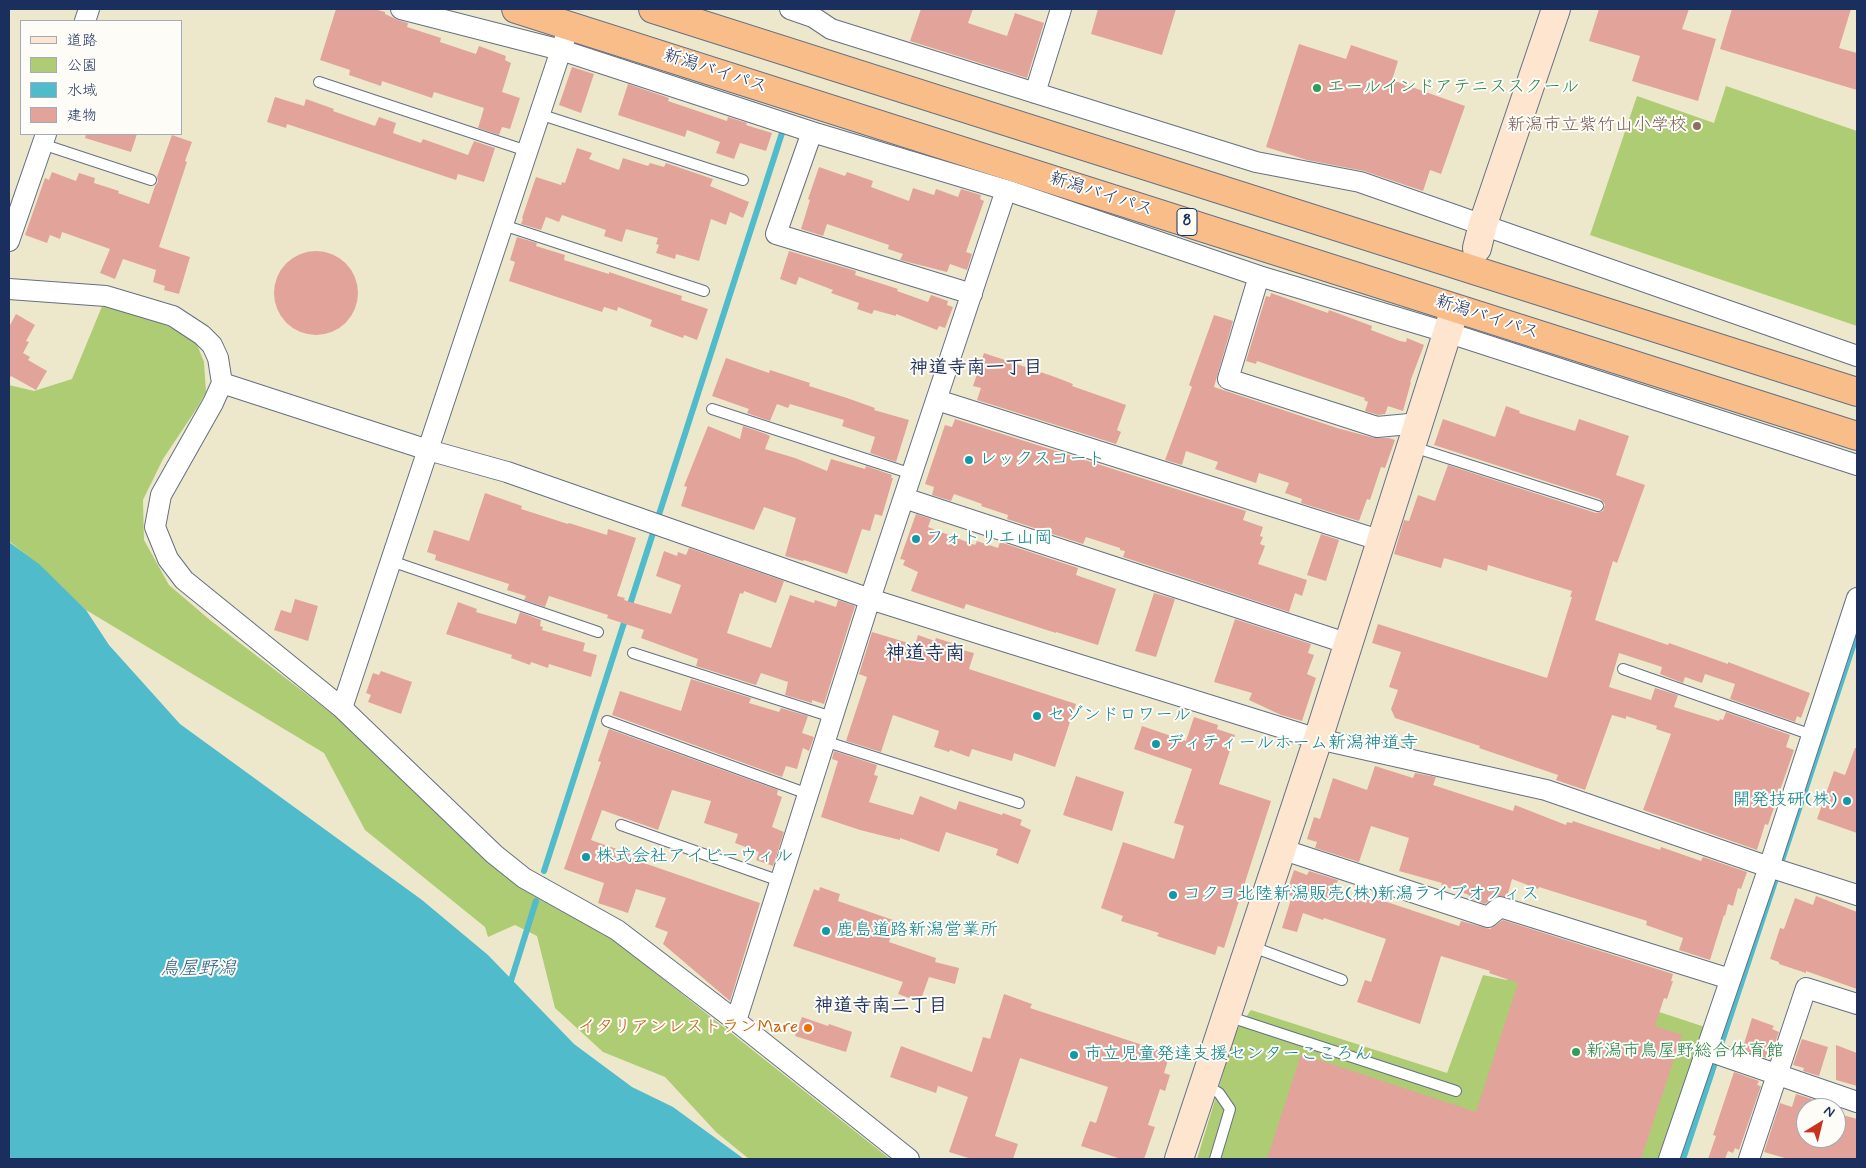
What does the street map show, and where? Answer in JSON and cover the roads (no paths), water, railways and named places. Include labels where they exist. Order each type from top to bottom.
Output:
[{"type":"highway","name":"新潟バイパス","points":[[516,9],[1857,436]]},
{"type":"highway","name":"8","points":[[653,9],[1857,392]]},
{"type":"highway","points":[[659,9],[694,22]]},
{"type":"street","points":[[401,9],[563,44],[812,132],[1006,190],[1259,276],[1450,327],[1857,465]]},
{"type":"street","points":[[790,9],[814,17],[831,29],[1256,162],[1360,182],[1480,236],[1857,356]]},
{"type":"street","points":[[1035,93],[1061,9]]},
{"type":"street","points":[[1480,236],[1556,9]]},
{"type":"street","points":[[342,708],[563,44]]},
{"type":"street","points":[[812,132],[776,234],[972,294]]},
{"type":"street","points":[[9,241],[44,139]]},
{"type":"street","points":[[736,1021],[870,599],[1006,190]]},
{"type":"street","points":[[1259,276],[1228,378],[1376,427],[1416,435]]},
{"type":"street","points":[[9,288],[106,296],[173,316],[212,344],[218,358],[222,384],[161,495],[155,527],[168,559],[184,580],[342,708],[502,860],[524,878],[617,930],[736,1021],[908,1159]]},
{"type":"street","points":[[1179,1159],[1349,644],[1450,327]]},
{"type":"street","points":[[222,384],[428,450],[507,472],[870,599],[1318,739],[1546,790],[1769,867],[1857,895]]},
{"type":"street","points":[[936,400],[1382,541]]},
{"type":"street","points":[[904,498],[1349,644]]},
{"type":"street","points":[[1670,1159],[1769,867],[1857,598]]},
{"type":"street","points":[[1281,849],[1488,918],[1500,908],[1730,979]]},
{"type":"street","points":[[1750,1159],[1806,988],[1857,1004]]},
{"type":"street","points":[[1706,1050],[1857,1102]]},
{"type":"lane","points":[[319,82],[527,151]]},
{"type":"lane","points":[[539,114],[742,180]]},
{"type":"lane","points":[[44,139],[151,180]]},
{"type":"lane","points":[[503,225],[704,291]]},
{"type":"lane","points":[[712,409],[912,474]]},
{"type":"lane","points":[[1416,435],[1598,506]]},
{"type":"lane","points":[[391,561],[598,632]]},
{"type":"lane","points":[[633,653],[832,717]]},
{"type":"lane","points":[[1623,669],[1812,735]]},
{"type":"lane","points":[[607,722],[808,794]]},
{"type":"lane","points":[[824,741],[1019,803]]},
{"type":"lane","points":[[622,825],[780,881]]},
{"type":"lane","points":[[1249,946],[1342,980]]},
{"type":"lane","points":[[1226,1015],[1456,1091]]},
{"type":"lane","points":[[1204,1084],[1219,1093],[1230,1109],[1215,1159]]},
{"type":"water","name":"鳥屋野潟","points":[[9,542],[39,564],[86,610],[109,645],[180,724],[422,900],[488,955],[574,1044],[632,1087],[673,1107],[744,1159],[9,1159]]},
{"type":"waterway","points":[[544,871],[782,133]]},
{"type":"waterway","points":[[1683,1159],[1856,637]]},
{"type":"waterway","points":[[509,987],[536,901]]},
{"type":"tunnel","points":[[565,38],[574,9]]},
{"type":"tunnel","points":[[1451,321],[1477,248]]},
{"type":"place","name":"エールインドアテニススクール","points":[[1317,88]]},
{"type":"place","name":"新潟市立紫竹山小学校","points":[[1697,126]]},
{"type":"place","name":"レックスコート","points":[[969,460]]},
{"type":"place","name":"フォトリエ山岡","points":[[916,539]]},
{"type":"place","name":"セゾンドロワール","points":[[1037,716]]},
{"type":"place","name":"ディティールホーム新潟神道寺","points":[[1156,744]]},
{"type":"place","name":"開発技研(株)","points":[[1847,801]]},
{"type":"place","name":"株式会社アイビーウィル","points":[[586,857]]},
{"type":"place","name":"コクヨ北陸新潟販売(株)新潟ライブオフィス","points":[[1173,895]]},
{"type":"place","name":"鹿島道路新潟営業所","points":[[826,931]]},
{"type":"place","name":"イタリアンレストランMare","points":[[808,1028]]},
{"type":"place","name":"新潟市鳥屋野総合体育館","points":[[1576,1052]]},
{"type":"place","name":"市立児童発達支援センターこころん","points":[[1074,1055]]},
{"type":"district","name":"神道寺南一丁目","points":[[976,369]]},
{"type":"district","name":"神道寺南","points":[[925,655]]},
{"type":"district","name":"神道寺南二丁目","points":[[881,1007]]}]
